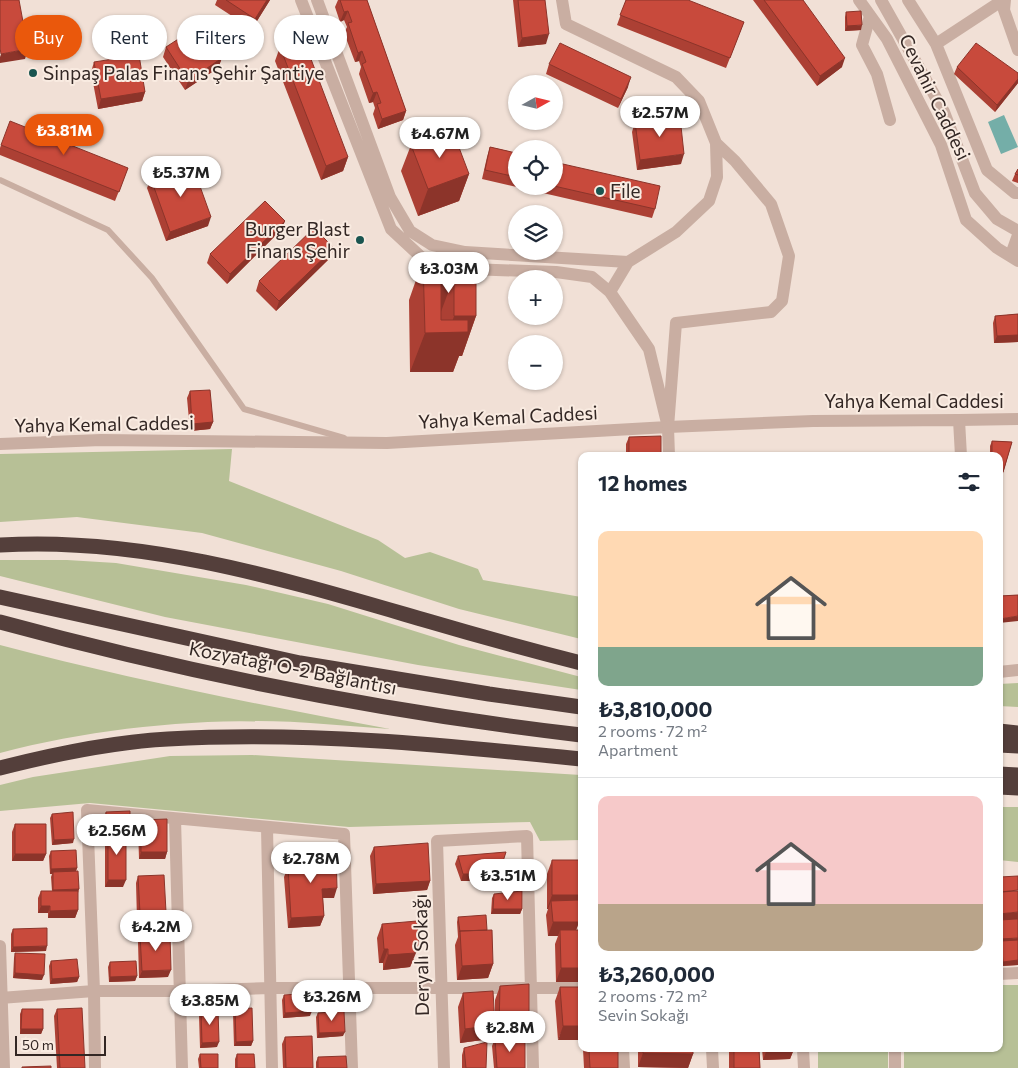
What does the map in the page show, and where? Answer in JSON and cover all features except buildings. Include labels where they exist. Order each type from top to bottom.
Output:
[{"type":"highway","points":[[0,545],[50,545],[109,549],[167,556],[243,570],[578,663]]},
{"type":"highway","points":[[0,590],[86,616]]},
{"type":"highway","name":"Kozyatağı O-2 Bağlantısı","points":[[0,597],[300,663],[578,707]]},
{"type":"highway","name":"Kozyatağı O-2 Bağlantısı","points":[[0,622],[104,650],[299,693],[478,723],[578,735]]},
{"type":"highway","points":[[1003,731],[1018,733]]},
{"type":"highway","points":[[0,768],[78,750],[166,739],[266,736],[341,739],[578,759]]},
{"type":"highway","points":[[1003,745],[1018,746]]},
{"type":"highway","points":[[1003,774],[1018,775]]},
{"type":"highway","points":[[1003,787],[1018,788]]},
{"type":"street","points":[[301,0],[391,229],[421,257],[468,269],[556,272],[592,277],[610,292],[649,349],[668,427]]},
{"type":"street","points":[[317,0],[390,197],[410,231],[432,245],[465,252],[628,262]]},
{"type":"street","points":[[562,0],[566,24],[676,77],[699,101],[716,143],[717,177],[709,201],[676,232],[628,262],[610,292]]},
{"type":"street","name":"Cevahir Caddesi","points":[[859,0],[887,39],[941,145],[966,220],[997,248],[1018,260]]},
{"type":"street","name":"Cevahir Caddesi","points":[[881,0],[944,112],[975,193],[997,219],[1018,233],[1014,249],[1018,260]]},
{"type":"street","points":[[908,0],[936,44],[987,170],[1015,193],[1018,193]]},
{"type":"street","points":[[936,44],[1004,0]]},
{"type":"street","points":[[1004,0],[1004,10],[1018,50]]},
{"type":"street","points":[[870,16],[862,45],[877,74],[890,120]]},
{"type":"street","points":[[669,452],[668,427],[676,323],[771,312],[782,301],[789,256],[771,204],[736,161],[716,143]]},
{"type":"street","name":"Yahya Kemal Caddesi","points":[[0,444],[101,440],[387,443],[813,421],[1018,419]]},
{"type":"street","points":[[959,420],[961,452]]},
{"type":"street","points":[[1003,672],[1018,670]]},
{"type":"street","points":[[95,1068],[87,810],[344,834],[352,1068]]},
{"type":"street","points":[[175,819],[182,1068]]},
{"type":"street","points":[[266,828],[272,1068]]},
{"type":"street","name":"Deryalı Sokağı","points":[[444,1068],[440,989],[438,841],[527,836],[531,988]]},
{"type":"street","points":[[0,946],[4,1068]]},
{"type":"street","points":[[1003,974],[1018,973]]},
{"type":"street","points":[[1,998],[94,992],[181,992],[270,988],[578,988]]},
{"type":"street","points":[[531,988],[534,1068]]},
{"type":"street","points":[[624,1052],[624,1068]]},
{"type":"street","points":[[712,1052],[712,1068]]},
{"type":"street","points":[[803,1052],[804,1068]]},
{"type":"street","points":[[895,1052],[895,1068]]},
{"type":"lane","points":[[0,180],[108,230],[152,278],[244,409],[358,442]]},
{"type":"green space","points":[[232,449],[229,481],[378,540],[405,558],[430,552],[478,569],[483,580],[578,596],[578,638],[459,609],[341,571],[202,533],[77,517],[0,522],[0,454]]},
{"type":"green space","points":[[0,560],[67,560],[116,563],[246,585],[328,604],[459,645],[578,676],[578,690],[418,665],[165,617],[0,576]]},
{"type":"green space","points":[[0,645],[194,691],[390,729],[274,721],[192,723],[95,733],[0,753]]},
{"type":"green space","points":[[1018,683],[1018,707],[1003,706],[1003,684]]},
{"type":"green space","points":[[252,755],[578,775],[578,840],[540,841],[530,822],[349,827],[90,803],[0,811],[0,785],[33,777],[170,756]]},
{"type":"green space","points":[[1003,807],[1018,807],[1018,862],[1003,860]]},
{"type":"green space","points":[[1003,985],[1018,985],[1018,1068],[904,1068],[904,1052],[1003,1052]]},
{"type":"green space","points":[[818,1052],[888,1052],[888,1068],[818,1068]]},
{"type":"water","points":[[1004,115],[1018,147],[1001,154],[988,122]]},
{"type":"place","name":"Sinpaş Palas Finans Şehir Şantiye","points":[[33,73]]},
{"type":"place","name":"File","points":[[600,191]]},
{"type":"place","name":"Burger Blast Finans Şehir","points":[[360,240]]}]
